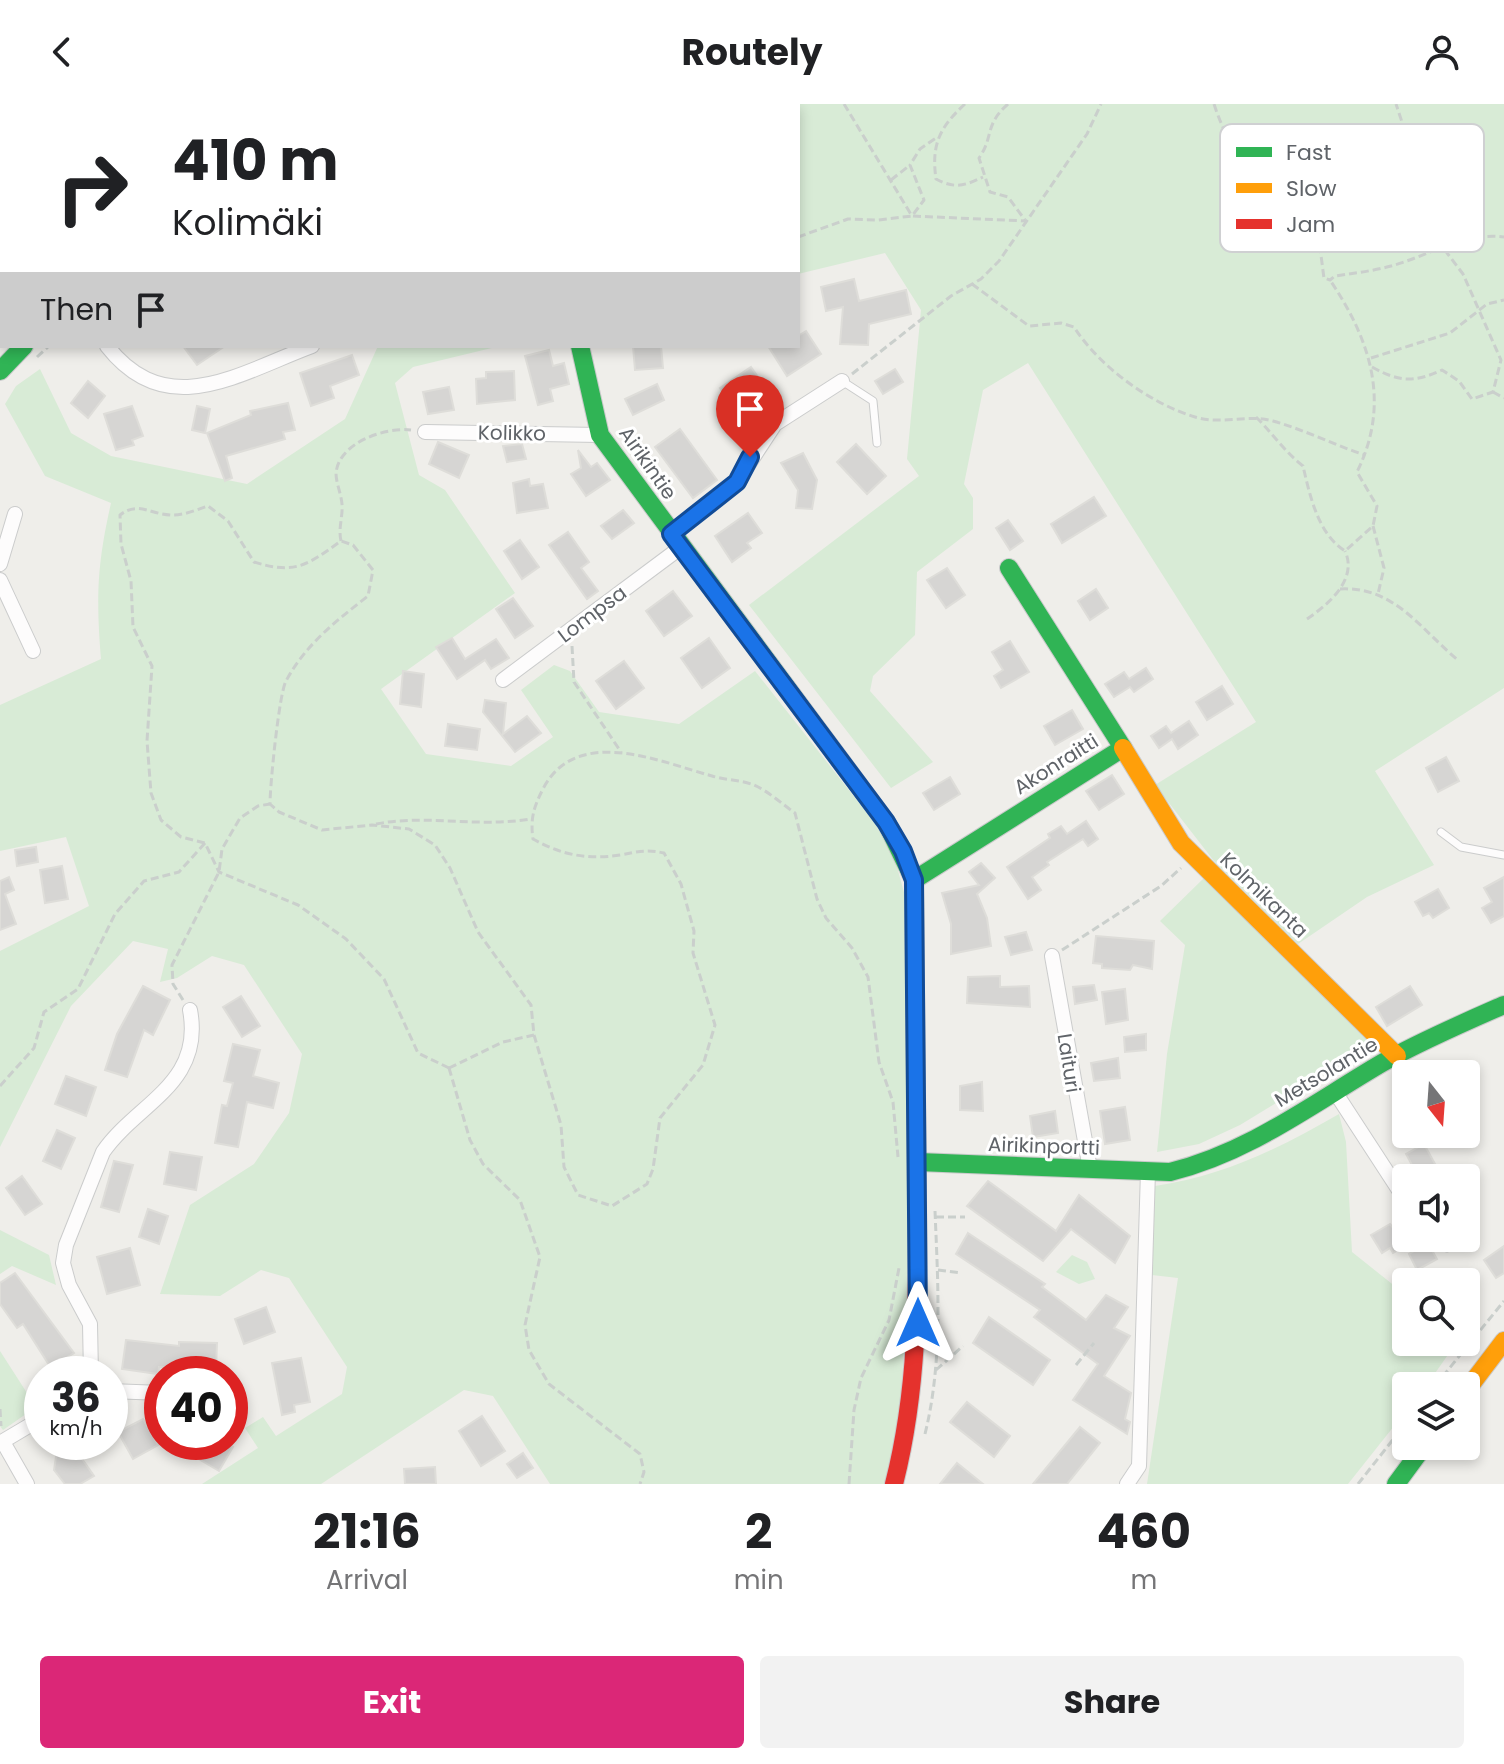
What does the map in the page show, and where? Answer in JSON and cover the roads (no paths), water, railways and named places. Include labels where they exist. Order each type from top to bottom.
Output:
[{"type":"main road","points":[[0,371],[22,348]]},
{"type":"main road","name":"Airikintie","points":[[580,348],[600,435],[675,541],[886,822],[903,851],[914,880],[908,1163],[918,1323],[907,1433],[894,1484]]},
{"type":"main road","name":"Akonraitti","points":[[914,880],[1123,748],[1009,568]]},
{"type":"main road","name":"Kolmikanta","points":[[1123,748],[1181,843],[1397,1056]]},
{"type":"main road","name":"Metsolantie","points":[[1170,1172],[1224,1157],[1337,1095],[1397,1056],[1504,1005]]},
{"type":"main road","name":"Airikinportti","points":[[908,1163],[1170,1172]]},
{"type":"main road","points":[[1480,1373],[1504,1341]]},
{"type":"main road","points":[[1404,1478],[1415,1460]]},
{"type":"street","points":[[109,348],[131,373],[148,383],[192,389],[306,348]]},
{"type":"street","name":"Lompsa","points":[[503,680],[571,629],[675,541],[737,482],[775,424],[842,381]]},
{"type":"street","name":"Kolikko","points":[[425,432],[600,435]]},
{"type":"street","points":[[0,564],[15,514]]},
{"type":"street","points":[[0,580],[33,651]]},
{"type":"street","name":"Laituri","points":[[1052,956],[1071,1082],[1090,1169]]},
{"type":"street","points":[[92,1356],[93,1336],[65,1274],[66,1245],[103,1152],[111,1140],[161,1098],[182,1067],[194,1032],[190,1010]]},
{"type":"street","points":[[1337,1095],[1392,1179]]},
{"type":"street","points":[[1127,1484],[1139,1466],[1148,1171]]},
{"type":"street","points":[[24,1429],[1,1443],[27,1484]]},
{"type":"lane","points":[[842,381],[873,401],[877,443]]},
{"type":"lane","points":[[1441,832],[1461,847],[1504,855]]}]
